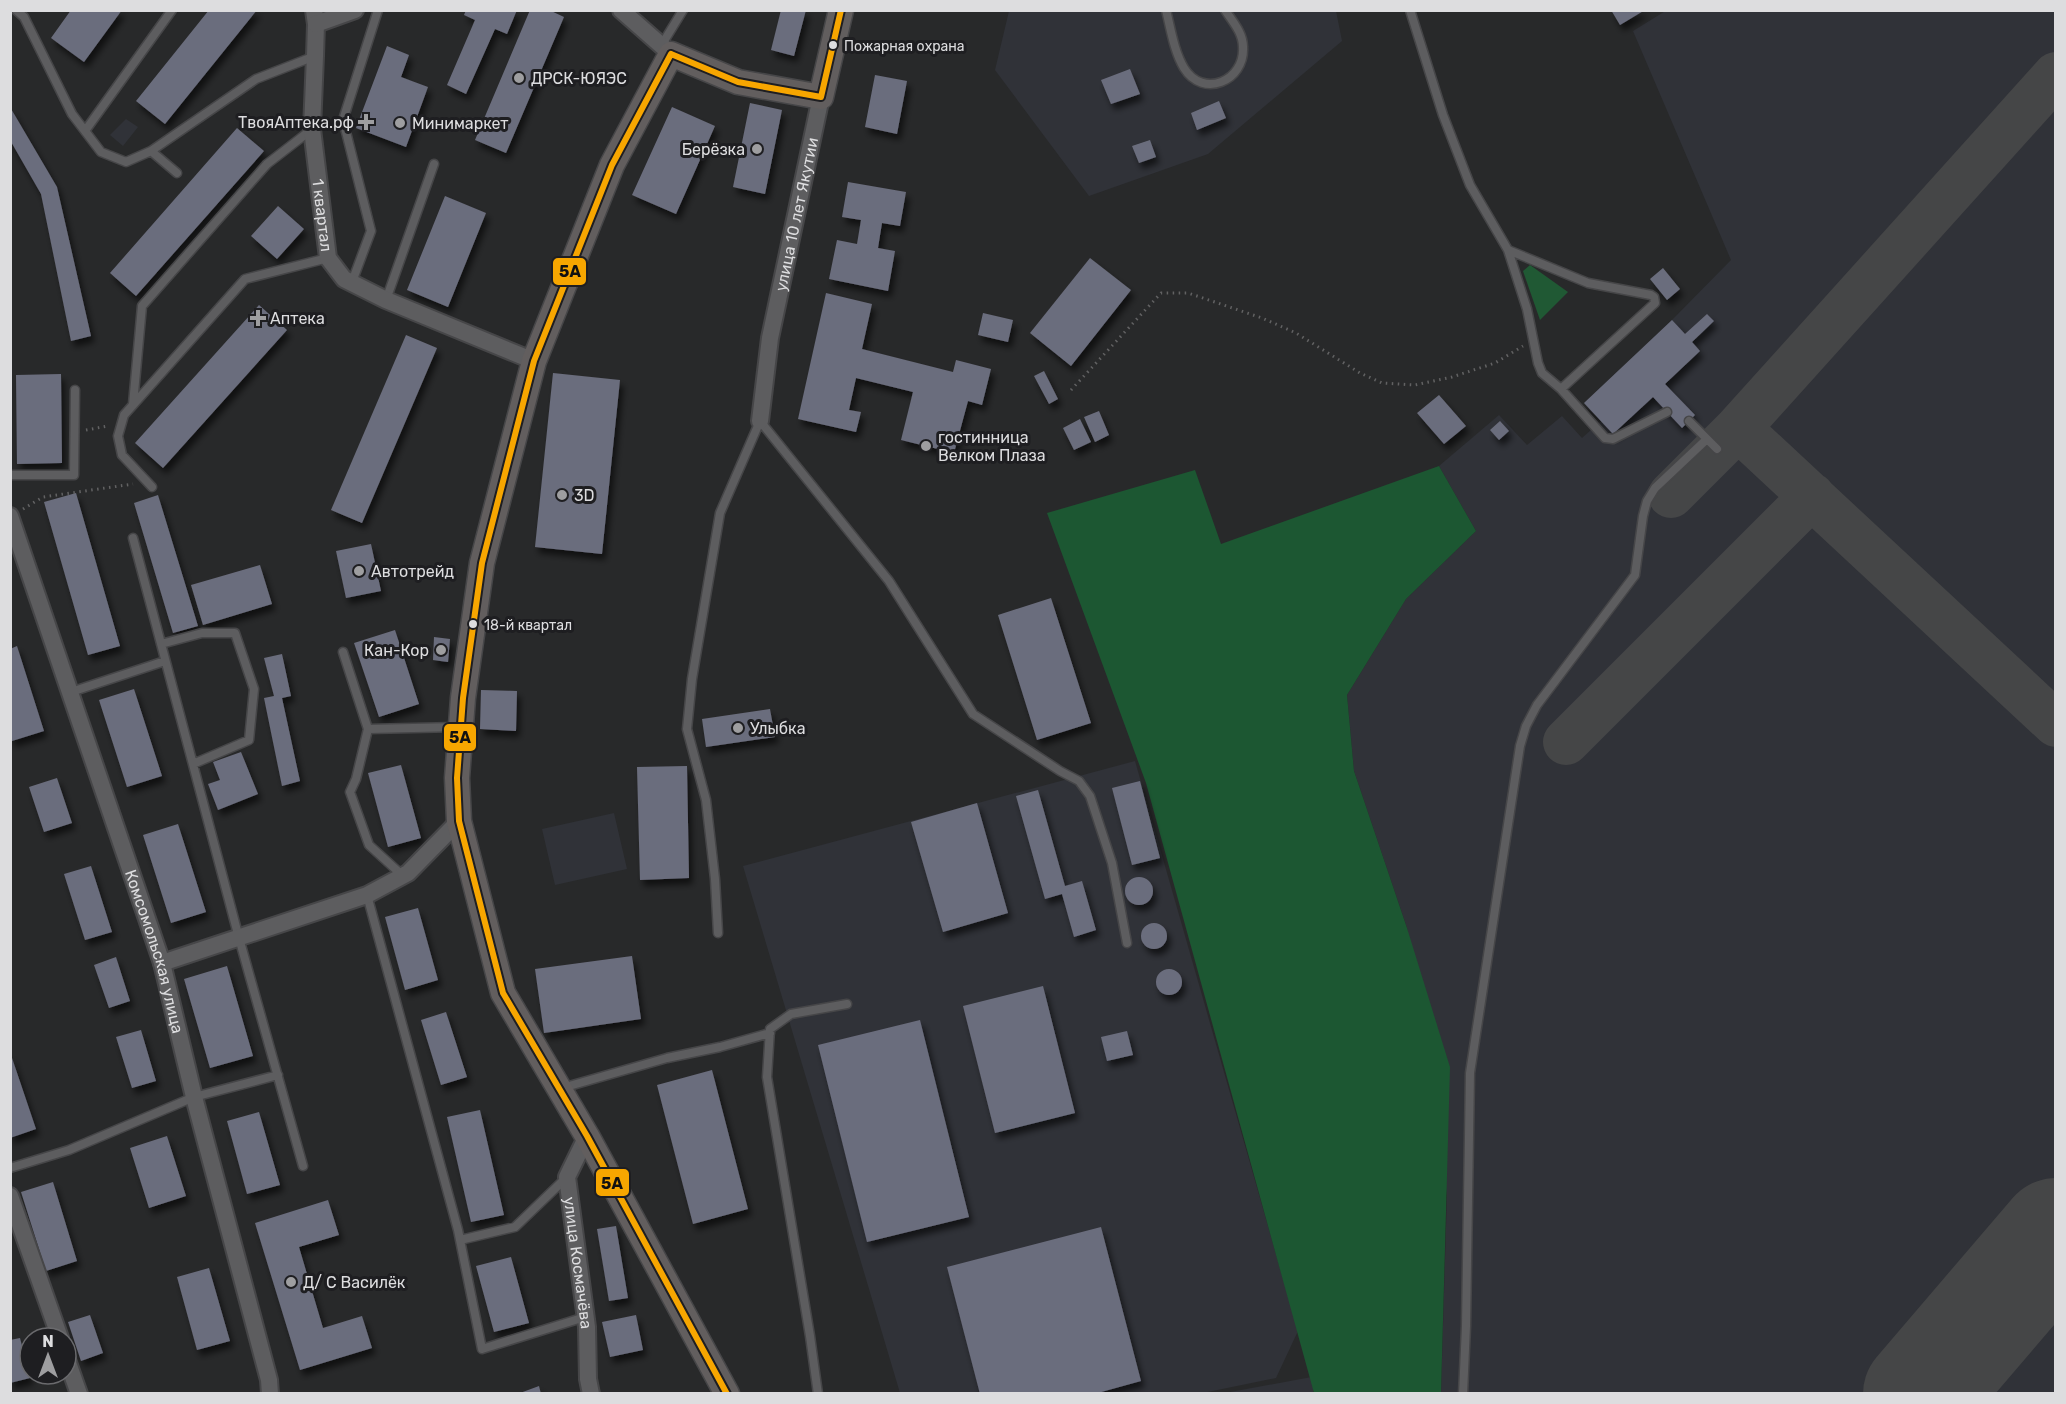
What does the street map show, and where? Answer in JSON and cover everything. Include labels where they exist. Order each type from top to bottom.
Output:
[{"type":"main road","name":"улица 10 лет Якутии","points":[[821,97],[841,10]]},
{"type":"main road","points":[[727,1394],[587,1136],[503,993],[459,821],[457,778],[463,698],[482,563],[534,361],[612,165],[666,50],[738,82],[821,97]]},
{"type":"street","points":[[315,17],[355,10]]},
{"type":"street","points":[[621,10],[666,50]]},
{"type":"street","name":"1 квартал","points":[[315,17],[312,129],[328,258],[344,279],[386,300],[534,361]]},
{"type":"street","name":"улица 10 лет Якутии","points":[[760,421],[770,338],[821,97]]},
{"type":"street","name":"Комсомольская улица","points":[[11,516],[162,963],[194,1096],[269,1380],[270,1394]]},
{"type":"street","points":[[162,963],[367,896],[408,873],[459,821]]},
{"type":"street","name":"улица Космачёва","points":[[587,1136],[567,1177],[585,1317],[588,1379],[591,1394]]},
{"type":"street","points":[[10,1196],[56,1326]]},
{"type":"lane","points":[[16,10],[27,14],[72,114],[101,153],[126,162],[151,151],[256,79],[315,56]]},
{"type":"lane","points":[[85,131],[172,10]]},
{"type":"lane","points":[[352,282],[371,231],[343,120],[378,10]]},
{"type":"lane","points":[[666,50],[682,10]]},
{"type":"lane","points":[[1166,10],[1174,45],[1184,69],[1196,81],[1212,86],[1227,81],[1242,58],[1243,47],[1239,30],[1225,10]]},
{"type":"lane","points":[[1410,10],[1443,115],[1470,185],[1508,250],[1527,309],[1538,363],[1542,372],[1609,440],[1667,412]]},
{"type":"lane","points":[[133,405],[142,306],[267,164],[312,129]]},
{"type":"lane","points":[[151,151],[177,173]]},
{"type":"lane","points":[[386,300],[434,164]]},
{"type":"lane","points":[[1508,250],[1588,283],[1654,297],[1654,303],[1561,389]]},
{"type":"lane","points":[[150,484],[122,454],[118,436],[124,415],[244,279],[328,258]]},
{"type":"lane","points":[[10,475],[74,475],[75,390]]},
{"type":"lane","points":[[718,933],[715,879],[706,800],[687,729],[692,680],[720,513],[760,421],[889,581],[973,714],[1079,781],[1090,796],[1112,863],[1127,943]]},
{"type":"lane","points":[[1689,421],[1717,449]]},
{"type":"lane","points":[[1463,1394],[1470,1073],[1520,746],[1526,726],[1537,705],[1635,575],[1647,501],[1655,488],[1707,439]]},
{"type":"lane","points":[[133,538],[239,938],[303,1166]]},
{"type":"lane","points":[[161,644],[202,633],[236,633],[254,689],[249,740],[193,764]]},
{"type":"lane","points":[[343,652],[368,729],[356,779],[350,792],[369,845],[402,875]]},
{"type":"lane","points":[[71,693],[165,661]]},
{"type":"lane","points":[[368,729],[461,727]]},
{"type":"lane","points":[[367,896],[460,1240],[482,1349],[585,1317]]},
{"type":"lane","points":[[818,1394],[767,1077],[770,1029],[791,1014],[847,1004]]},
{"type":"lane","points":[[559,1089],[667,1058],[720,1047],[770,1033]]},
{"type":"lane","points":[[10,1168],[69,1150],[194,1096],[278,1075]]},
{"type":"lane","points":[[460,1240],[515,1227],[567,1177]]},
{"type":"path","points":[[1071,390],[1161,293],[1188,293],[1262,318],[1296,333],[1360,373],[1382,383],[1415,385],[1452,377],[1495,363],[1524,346],[1532,334]]},
{"type":"path","points":[[86,430],[99,428]]},
{"type":"path","points":[[11,516],[42,497],[150,484]]},
{"type":"shaded area","points":[[1667,10],[2055,11],[2055,1393],[1441,1393],[1447,1195],[1407,928],[1354,771],[1347,695],[1406,599],[1476,531],[1439,466],[1499,415],[1527,445],[1562,416],[1582,438],[1601,421],[1584,403],[1672,320],[1731,260],[1633,31]]},
{"type":"shaded area","points":[[1009,11],[1336,11],[1342,41],[1208,154],[1089,196],[995,70]]},
{"type":"shaded area","points":[[126,119],[138,127],[123,146],[110,135]]},
{"type":"shaded area","points":[[1135,761],[1298,1331],[1276,1378],[1198,1394],[900,1393],[743,866]]},
{"type":"shaded area","points":[[614,813],[627,869],[555,885],[542,829]]},
{"type":"shaded area","points":[[1317,1376],[1313,1393],[1225,1393]]},
{"type":"green space","points":[[1530,265],[1568,292],[1540,320],[1523,271]]},
{"type":"green space","points":[[1439,466],[1476,531],[1406,599],[1347,695],[1354,771],[1407,928],[1450,1067],[1441,1393],[1314,1393],[1146,783],[1047,513],[1195,470],[1221,544]]},
{"type":"building","points":[[71,10],[122,10],[84,62],[51,38]]},
{"type":"building","points":[[209,10],[257,10],[165,124],[136,101]]},
{"type":"building","points":[[466,10],[517,10],[507,34],[495,29],[466,94],[447,85],[475,20],[464,15]]},
{"type":"building","points":[[530,10],[549,10],[564,17],[506,153],[475,140]]},
{"type":"building","points":[[781,10],[806,10],[794,56],[771,50]]},
{"type":"building","points":[[1611,10],[1645,10],[1620,25]]},
{"type":"building","points":[[387,46],[409,55],[401,77],[428,87],[406,147],[356,128]]},
{"type":"building","points":[[1130,69],[1140,94],[1111,104],[1101,80]]},
{"type":"building","points":[[875,75],[907,81],[897,134],[865,127]]},
{"type":"building","points":[[1219,101],[1226,118],[1197,130],[1191,113]]},
{"type":"building","name":"Берёзка","points":[[750,103],[782,110],[765,194],[733,187]]},
{"type":"building","points":[[10,107],[57,187],[91,336],[71,341],[41,194],[10,140]]},
{"type":"building","points":[[672,107],[715,126],[676,214],[632,195]]},
{"type":"building","points":[[237,128],[264,151],[136,296],[110,273]]},
{"type":"building","points":[[1150,140],[1156,157],[1139,163],[1132,146]]},
{"type":"building","points":[[848,182],[906,192],[900,226],[882,223],[878,248],[895,251],[888,291],[829,279],[837,240],[857,244],[861,220],[842,217]]},
{"type":"building","points":[[445,196],[486,213],[448,307],[407,290]]},
{"type":"building","points":[[278,206],[304,229],[277,259],[251,236]]},
{"type":"building","points":[[1090,258],[1131,290],[1071,366],[1030,333]]},
{"type":"building","points":[[1663,268],[1680,289],[1667,300],[1650,279]]},
{"type":"building","points":[[826,293],[872,304],[862,349],[953,372],[956,360],[991,369],[982,405],[968,401],[954,453],[901,440],[913,392],[856,378],[849,410],[861,412],[856,432],[798,419]]},
{"type":"building","points":[[259,305],[287,330],[163,468],[135,443]]},
{"type":"building","points":[[983,313],[1013,320],[1008,342],[978,335]]},
{"type":"building","points":[[1707,314],[1714,321],[1692,342],[1700,351],[1665,384],[1695,415],[1682,428],[1653,397],[1613,434],[1584,403],[1672,320],[1685,334]]},
{"type":"building","points":[[406,335],[437,348],[362,523],[331,510]]},
{"type":"building","points":[[1044,371],[1058,399],[1049,404],[1034,376]]},
{"type":"building","points":[[553,373],[620,380],[602,554],[535,547]]},
{"type":"building","points":[[61,374],[62,463],[17,464],[16,375]]},
{"type":"building","points":[[1439,395],[1466,426],[1444,444],[1417,413]]},
{"type":"building","points":[[1099,411],[1109,435],[1095,442],[1084,417]]},
{"type":"building","points":[[1080,419],[1091,442],[1074,450],[1063,428]]},
{"type":"building","points":[[1500,421],[1509,431],[1499,440],[1490,430]]},
{"type":"building","points":[[76,493],[120,646],[88,655],[44,502]]},
{"type":"building","points":[[158,495],[198,626],[173,633],[134,503]]},
{"type":"building","name":"Автотрейд","points":[[371,544],[381,591],[346,598],[336,551]]},
{"type":"building","points":[[260,565],[272,604],[203,625],[191,585]]},
{"type":"building","points":[[1051,598],[1091,723],[1037,740],[998,615]]},
{"type":"building","points":[[395,630],[419,704],[379,717],[354,643]]},
{"type":"building","name":"Кан-Кор","points":[[434,637],[450,639],[448,662],[433,660]]},
{"type":"building","points":[[17,646],[44,731],[12,741],[10,736],[10,649]]},
{"type":"building","points":[[282,654],[291,696],[282,698],[300,781],[282,786],[264,698],[274,696],[264,658]]},
{"type":"building","points":[[134,689],[162,776],[127,787],[99,700]]},
{"type":"building","points":[[481,690],[517,691],[516,731],[480,729]]},
{"type":"building","name":"Улыбка","points":[[770,709],[775,737],[706,747],[702,719]]},
{"type":"building","points":[[241,752],[258,794],[218,810],[208,784],[220,780],[213,762]]},
{"type":"building","points":[[401,765],[421,838],[388,847],[368,773]]},
{"type":"building","points":[[687,766],[689,878],[640,880],[637,767]]},
{"type":"building","points":[[57,778],[72,823],[44,832],[29,787]]},
{"type":"building","points":[[1140,781],[1160,858],[1132,865],[1112,788]]},
{"type":"building","points":[[1038,790],[1065,886],[1082,881],[1096,930],[1074,937],[1062,894],[1045,899],[1016,796]]},
{"type":"building","points":[[977,803],[1008,913],[943,932],[911,822]]},
{"type":"building","points":[[178,824],[206,912],[171,923],[143,835]]},
{"type":"building","points":[[91,866],[112,932],[85,940],[64,874]]},
{"type":"building","points":[[1139,877],[1149,881],[1153,891],[1149,901],[1139,905],[1129,901],[1125,891],[1129,881]]},
{"type":"building","points":[[418,908],[438,980],[405,990],[385,917]]},
{"type":"building","points":[[1154,923],[1163,927],[1167,936],[1163,945],[1154,949],[1145,945],[1141,936],[1145,927]]},
{"type":"building","points":[[632,956],[641,1019],[544,1033],[535,969]]},
{"type":"building","points":[[116,957],[130,1001],[109,1008],[94,965]]},
{"type":"building","points":[[227,966],[253,1056],[210,1068],[184,979]]},
{"type":"building","points":[[1169,969],[1178,973],[1182,982],[1178,991],[1169,995],[1160,991],[1156,982],[1160,973]]},
{"type":"building","points":[[1043,986],[1075,1113],[995,1133],[963,1006]]},
{"type":"building","points":[[446,1012],[467,1077],[441,1085],[421,1020]]},
{"type":"building","points":[[920,1020],[969,1217],[867,1242],[818,1045]]},
{"type":"building","points":[[141,1030],[156,1081],[132,1088],[116,1037]]},
{"type":"building","points":[[1127,1031],[1133,1055],[1107,1061],[1101,1037]]},
{"type":"building","points":[[10,1052],[36,1129],[10,1138]]},
{"type":"building","points":[[712,1070],[748,1209],[693,1224],[657,1085]]},
{"type":"building","points":[[480,1110],[504,1215],[471,1222],[447,1117]]},
{"type":"building","points":[[259,1112],[280,1185],[247,1194],[227,1121]]},
{"type":"building","points":[[167,1136],[186,1196],[149,1208],[130,1148]]},
{"type":"building","points":[[53,1182],[77,1261],[46,1271],[21,1192]]},
{"type":"building","name":"Д/ С Василёк","points":[[328,1200],[339,1235],[299,1247],[323,1328],[362,1316],[372,1348],[300,1370],[255,1223]]},
{"type":"building","points":[[616,1226],[628,1298],[609,1301],[597,1229]]},
{"type":"building","points":[[1101,1227],[1141,1381],[1094,1394],[980,1394],[947,1267]]},
{"type":"building","points":[[511,1257],[529,1323],[494,1332],[476,1266]]},
{"type":"building","points":[[209,1268],[230,1341],[197,1350],[177,1277]]},
{"type":"building","points":[[90,1315],[103,1353],[81,1361],[78,1352],[78,1326],[69,1326],[68,1322]]},
{"type":"building","points":[[636,1315],[643,1350],[610,1357],[602,1322]]},
{"type":"building","points":[[18,1338],[18,1381],[10,1383],[10,1340]]},
{"type":"building","points":[[539,1386],[541,1394],[520,1394],[520,1393]]},
{"type":"taxiway","points":[[1738,428],[2056,75]]},
{"type":"taxiway","points":[[1671,495],[1738,428],[2056,724]]},
{"type":"taxiway","points":[[1566,742],[1812,496]]},
{"type":"runway","points":[[1920,1394],[2056,1235]]},
{"type":"transit line","name":"5А","points":[[821,97],[841,10]]},
{"type":"transit line","name":"5А","points":[[671,54],[612,165],[534,361],[482,563],[463,698],[457,778],[459,821],[503,993],[587,1136],[727,1394]]},
{"type":"transit line","name":"5А","points":[[671,54],[738,82],[821,97]]},
{"type":"place","name":"Пожарная охрана","points":[[833,45]]},
{"type":"place","name":"ДРСК-ЮЯЭС","points":[[519,78]]},
{"type":"place","name":"ТвояАптека.рф","points":[[366,122]]},
{"type":"place","name":"Минимаркет","points":[[400,123]]},
{"type":"place","name":"Берёзка","points":[[757,149]]},
{"type":"place","name":"Аптека","points":[[258,318]]},
{"type":"place","name":"гостинница Велком Плаза","points":[[926,446]]},
{"type":"place","name":"3D","points":[[562,495]]},
{"type":"place","name":"Автотрейд","points":[[359,571]]},
{"type":"place","name":"18-й квартал","points":[[473,624]]},
{"type":"place","name":"Кан-Кор","points":[[441,650]]},
{"type":"place","name":"Улыбка","points":[[738,728]]},
{"type":"place","name":"Д/ С Василёк","points":[[291,1282]]}]
